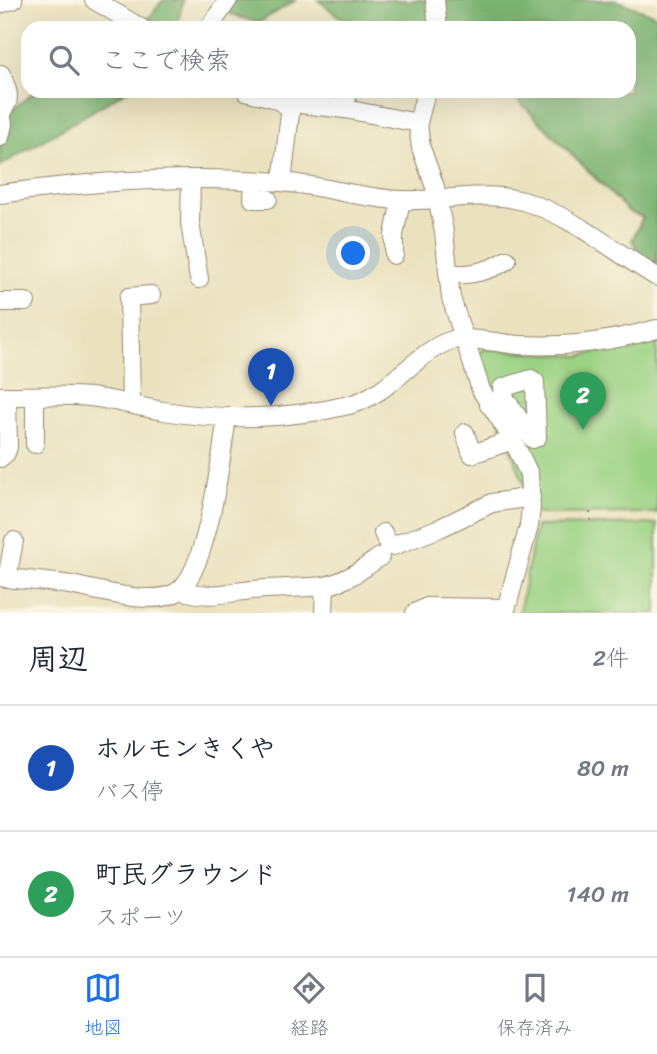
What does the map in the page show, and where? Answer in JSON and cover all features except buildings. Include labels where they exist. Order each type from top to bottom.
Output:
[{"type":"street","points":[[0,4],[13,0]]},
{"type":"street","points":[[94,0],[129,21]]},
{"type":"street","points":[[214,21],[228,0]]},
{"type":"street","points":[[435,0],[437,21]]},
{"type":"street","points":[[0,137],[3,124],[1,109],[10,96],[1,74]]},
{"type":"street","points":[[270,98],[284,102],[347,100],[418,123]]},
{"type":"street","points":[[415,613],[427,607],[505,611],[529,526],[531,497],[529,474],[497,401],[481,390],[451,298],[444,232],[435,187],[421,148],[418,123],[424,98]]},
{"type":"street","points":[[282,182],[290,113],[284,102]]},
{"type":"street","points":[[1,197],[117,183],[191,178],[282,182],[401,200],[506,197],[524,201],[572,222],[657,277]]},
{"type":"street","points":[[191,178],[190,223],[199,279]]},
{"type":"street","points":[[254,181],[253,199],[268,199]]},
{"type":"street","points":[[394,255],[394,235],[401,200]]},
{"type":"street","points":[[448,272],[457,275],[480,273],[507,260]]},
{"type":"street","points":[[142,412],[128,297],[150,295]]},
{"type":"street","points":[[0,302],[26,302]]},
{"type":"street","points":[[0,458],[8,447],[3,396],[88,397],[142,412],[227,416],[301,415],[367,400],[438,348],[457,339],[546,346],[589,344],[657,329]]},
{"type":"street","points":[[35,397],[35,444]]},
{"type":"street","points":[[14,541],[3,577],[65,584],[143,605],[180,590],[189,577],[205,541],[220,469],[227,416]]},
{"type":"street","points":[[464,433],[472,454],[513,440]]},
{"type":"street","points":[[383,533],[389,546],[393,546],[440,528],[492,503],[531,497]]},
{"type":"street","points":[[180,590],[197,595],[217,596],[251,590],[324,586],[341,583],[353,577],[380,557]]},
{"type":"street","points":[[324,586],[324,613]]},
{"type":"path","points":[[590,512],[591,524]]},
{"type":"green space","points":[[163,0],[183,0],[178,21],[146,21]]},
{"type":"green space","points":[[231,0],[296,0],[261,21],[252,21],[228,13]]},
{"type":"green space","points":[[318,0],[615,0],[657,16],[657,264],[639,252],[632,240],[643,217],[629,212],[516,98],[636,98],[636,21],[345,21]]},
{"type":"green space","points":[[27,98],[114,98],[0,166],[0,120]]},
{"type":"green space","points":[[657,338],[657,513],[536,514],[475,358],[484,349],[581,356]]},
{"type":"green space","points":[[657,524],[657,613],[519,613],[536,526]]},
{"type":"place","name":"ホルモンきくや","points":[[271,406]]},
{"type":"place","name":"町民グラウンド","points":[[583,430]]}]
